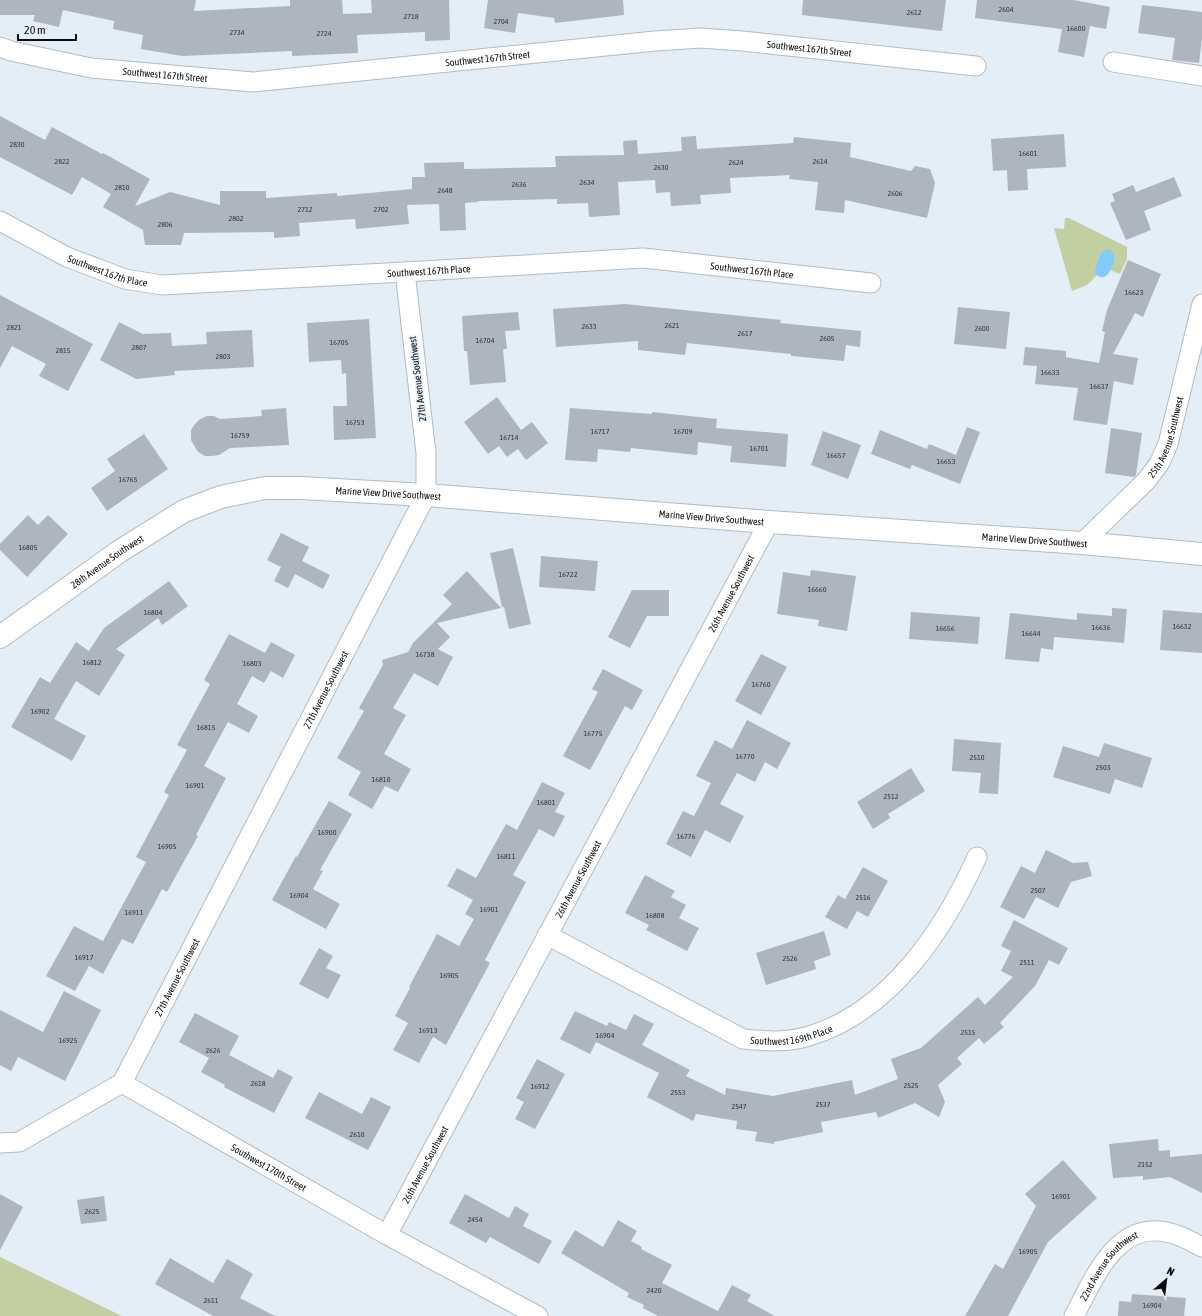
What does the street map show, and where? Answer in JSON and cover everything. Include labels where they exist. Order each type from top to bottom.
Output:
[{"type":"street","name":"Southwest 167th Street","points":[[0,47],[11,51],[91,68],[252,82],[655,41],[701,38],[976,66]]},
{"type":"street","points":[[1113,62],[1202,76]]},
{"type":"street","name":"Southwest 167th Place","points":[[0,221],[67,257],[125,280],[162,285],[642,258],[871,283]]},
{"type":"street","name":"27th Avenue Southwest","points":[[122,1083],[426,495],[426,452],[405,272]]},
{"type":"street","name":"25th Avenue Southwest","points":[[1082,543],[1146,481],[1159,464],[1168,444],[1202,304]]},
{"type":"street","name":"Marine View Drive Southwest","points":[[221,497],[265,488],[301,488],[426,495],[769,522],[1082,543],[1202,554]]},
{"type":"street","name":"28th Avenue Southwest","points":[[0,637],[120,551],[184,511],[221,497]]},
{"type":"street","name":"26th Avenue Southwest","points":[[387,1235],[769,522]]},
{"type":"street","name":"Southwest 169th Place","points":[[547,935],[743,1039],[772,1042],[808,1037],[842,1024],[872,1003],[904,975],[927,946],[948,914],[963,888],[977,858]]},
{"type":"street","points":[[0,1143],[19,1142],[122,1083]]},
{"type":"street","name":"Southwest 170th Street","points":[[122,1083],[387,1235],[538,1316]]},
{"type":"street","name":"22nd Avenue Southwest","points":[[1074,1316],[1101,1265],[1117,1245],[1133,1234],[1154,1230],[1177,1235],[1202,1247]]},
{"type":"green space","points":[[1065,218],[1069,218],[1127,247],[1127,259],[1120,274],[1110,270],[1115,258],[1113,252],[1108,250],[1101,252],[1095,269],[1097,275],[1087,285],[1072,291],[1054,228],[1064,229]]},
{"type":"green space","points":[[0,1257],[122,1316],[0,1316]]},
{"type":"water","points":[[1108,249],[1113,252],[1115,258],[1108,274],[1100,277],[1096,274],[1095,269],[1101,252]]},
{"type":"building","points":[[0,0],[196,0],[194,11],[290,6],[290,0],[342,0],[343,14],[372,13],[371,0],[449,0],[450,40],[425,41],[425,32],[357,35],[358,53],[292,56],[292,51],[182,56],[141,49],[143,35],[113,29],[114,21],[63,10],[59,27],[33,21],[35,15],[0,15]]},
{"type":"building","points":[[488,0],[623,0],[624,15],[555,23],[554,18],[518,13],[515,33],[484,28]]},
{"type":"building","points":[[803,0],[946,0],[942,31],[802,15]]},
{"type":"building","points":[[977,0],[1074,0],[1110,7],[1106,29],[1090,26],[1084,57],[1058,52],[1062,29],[975,18]]},
{"type":"building","points":[[1142,5],[1202,12],[1202,39],[1199,63],[1172,60],[1175,38],[1138,33]]},
{"type":"building","points":[[0,116],[45,140],[52,127],[150,179],[135,206],[170,192],[220,205],[220,191],[266,191],[266,198],[337,193],[337,196],[412,189],[412,177],[425,177],[424,163],[464,162],[464,169],[556,167],[555,156],[624,155],[623,141],[637,140],[638,154],[682,151],[681,137],[696,136],[697,149],[793,143],[794,137],[851,143],[850,157],[911,171],[915,166],[930,169],[935,183],[927,218],[845,200],[844,213],[815,210],[818,182],[789,179],[790,175],[730,178],[731,193],[700,195],[701,204],[671,206],[670,192],[656,193],[655,180],[618,182],[620,215],[589,217],[588,203],[557,204],[557,199],[478,201],[465,203],[466,230],[440,231],[439,204],[407,205],[409,224],[356,229],[355,219],[299,223],[300,236],[274,238],[274,232],[184,233],[181,245],[145,245],[143,230],[103,207],[111,194],[82,177],[72,195],[0,157]]},
{"type":"building","points":[[1064,134],[1066,167],[1027,169],[1028,190],[1008,191],[1007,170],[993,171],[991,139]]},
{"type":"building","points":[[1174,177],[1182,196],[1144,211],[1151,230],[1126,240],[1110,203],[1115,201],[1112,194],[1133,185],[1136,192]]},
{"type":"building","points":[[1128,260],[1161,274],[1143,317],[1135,313],[1113,354],[1138,358],[1133,385],[1114,381],[1107,425],[1073,420],[1078,388],[1035,384],[1037,366],[1023,365],[1025,347],[1066,351],[1066,357],[1099,363],[1105,332],[1102,331],[1107,310]]},
{"type":"building","points":[[0,295],[93,344],[68,391],[39,376],[46,364],[12,346],[0,368]]},
{"type":"building","points":[[625,304],[781,320],[780,323],[861,331],[860,347],[846,345],[844,361],[687,343],[685,355],[638,350],[638,341],[556,347],[553,309]]},
{"type":"building","points":[[958,307],[1010,312],[1006,349],[954,344]]},
{"type":"building","points":[[518,312],[520,330],[505,331],[507,349],[503,349],[506,382],[470,385],[467,351],[464,351],[462,316]]},
{"type":"building","points":[[369,319],[376,438],[334,440],[333,406],[347,406],[346,373],[342,374],[341,360],[309,362],[307,323]]},
{"type":"building","points":[[119,322],[143,334],[171,333],[172,346],[207,344],[206,332],[252,330],[254,367],[174,371],[175,375],[136,379],[100,360]]},
{"type":"building","points":[[497,397],[521,430],[532,422],[548,443],[526,460],[518,449],[507,457],[499,446],[488,454],[464,422]]},
{"type":"building","points":[[286,408],[289,445],[230,448],[219,455],[205,456],[198,452],[191,440],[191,430],[195,424],[200,419],[207,416],[214,416],[220,419],[262,416],[261,410]]},
{"type":"building","points":[[570,408],[652,414],[652,412],[717,419],[716,428],[788,434],[786,467],[730,462],[732,446],[698,442],[697,455],[631,448],[630,452],[598,449],[597,462],[565,460]]},
{"type":"building","points":[[967,427],[980,432],[960,484],[912,465],[910,469],[871,454],[880,430],[927,449],[929,444],[956,455]]},
{"type":"building","points":[[1111,428],[1142,433],[1136,475],[1134,477],[1105,473]]},
{"type":"building","points":[[823,431],[861,445],[848,479],[811,465]]},
{"type":"building","points":[[144,434],[168,469],[107,511],[91,488],[115,471],[107,459]]},
{"type":"building","points":[[28,515],[38,525],[48,515],[68,534],[27,577],[0,550],[0,544]]},
{"type":"building","points":[[281,533],[309,547],[302,561],[330,575],[323,589],[295,574],[288,588],[274,581],[281,567],[267,560]]},
{"type":"building","points":[[513,548],[531,624],[509,629],[504,607],[502,607],[490,553]]},
{"type":"building","points":[[541,556],[598,561],[595,591],[539,587]]},
{"type":"building","points":[[811,570],[856,576],[847,631],[818,626],[819,620],[777,614],[783,572],[810,576]]},
{"type":"building","points":[[467,571],[501,608],[437,623],[450,637],[438,649],[453,657],[438,686],[414,673],[393,708],[406,715],[384,754],[411,769],[398,792],[385,786],[372,809],[348,795],[361,772],[337,758],[364,711],[359,708],[383,665],[382,660],[408,652],[413,643],[452,604],[443,595]]},
{"type":"building","points":[[169,581],[188,606],[162,625],[158,618],[116,649],[125,655],[99,696],[76,681],[54,719],[86,736],[72,761],[11,727],[40,677],[50,683],[76,642],[89,651],[104,628]]},
{"type":"building","points":[[632,590],[669,590],[669,616],[647,616],[630,648],[608,637]]},
{"type":"building","points":[[1112,608],[1127,609],[1124,643],[1054,637],[1053,650],[1041,648],[1039,662],[1005,659],[1010,613],[1077,620],[1077,613],[1112,616]]},
{"type":"building","points":[[1163,610],[1202,613],[1202,653],[1160,650]]},
{"type":"building","points":[[911,612],[980,617],[978,644],[909,639]]},
{"type":"building","points":[[229,634],[265,653],[271,642],[295,655],[283,678],[271,671],[264,683],[252,676],[237,704],[258,716],[249,733],[228,722],[204,766],[226,778],[196,835],[198,836],[167,892],[162,889],[133,944],[122,939],[103,974],[89,966],[75,991],[46,976],[74,926],[103,941],[146,862],[136,857],[169,795],[164,792],[187,750],[177,745],[210,684],[204,680]]},
{"type":"building","points":[[761,654],[787,667],[761,715],[735,701]]},
{"type":"building","points":[[603,669],[643,690],[632,710],[625,706],[590,770],[563,756],[598,692],[592,689]]},
{"type":"building","points":[[747,720],[791,743],[777,769],[765,762],[755,782],[737,773],[720,804],[744,816],[730,843],[705,830],[691,857],[666,844],[683,811],[694,816],[711,783],[696,776],[715,740],[732,749]]},
{"type":"building","points":[[954,739],[1001,743],[998,794],[979,793],[981,773],[952,771]]},
{"type":"building","points":[[1104,743],[1152,758],[1142,788],[1115,779],[1110,794],[1053,777],[1063,746],[1099,757]]},
{"type":"building","points":[[911,768],[925,791],[888,814],[890,818],[873,829],[857,802]]},
{"type":"building","points":[[542,782],[565,793],[555,812],[565,816],[554,837],[539,829],[513,875],[526,882],[485,960],[490,963],[446,1045],[433,1037],[419,1063],[393,1050],[408,1023],[395,1016],[437,934],[459,946],[474,919],[465,914],[473,900],[447,886],[457,868],[476,878],[506,824],[517,830]]},
{"type":"building","points":[[329,801],[352,814],[320,870],[323,871],[313,889],[340,904],[326,929],[272,900]]},
{"type":"building","points":[[1046,850],[1073,863],[1088,862],[1092,876],[1071,882],[1058,908],[1036,897],[1024,919],[1000,907],[1021,866],[1035,873]]},
{"type":"building","points":[[863,867],[888,881],[868,917],[857,911],[847,929],[825,917],[838,895],[845,899]]},
{"type":"building","points":[[645,875],[675,891],[671,897],[686,905],[679,918],[699,928],[687,951],[646,930],[649,925],[625,913]]},
{"type":"building","points":[[1014,920],[1068,948],[1059,965],[1049,960],[1035,986],[1000,1023],[1004,1027],[984,1044],[979,1038],[957,1058],[962,1064],[938,1085],[945,1102],[939,1117],[915,1103],[878,1118],[876,1112],[821,1122],[823,1132],[774,1142],[774,1144],[755,1141],[757,1132],[736,1129],[737,1121],[696,1114],[693,1121],[647,1097],[659,1073],[596,1042],[590,1054],[560,1039],[575,1011],[607,1026],[609,1022],[626,1030],[634,1014],[654,1024],[642,1045],[690,1070],[686,1076],[725,1095],[726,1088],[773,1096],[852,1080],[855,1095],[898,1079],[891,1059],[921,1048],[978,997],[985,1005],[1013,977],[1001,971],[1011,951],[1001,946]]},
{"type":"building","points":[[824,931],[831,955],[814,961],[816,969],[766,985],[756,953]]},
{"type":"building","points":[[319,948],[333,956],[326,968],[341,975],[328,999],[299,984]]},
{"type":"building","points":[[64,991],[101,1010],[65,1081],[18,1057],[11,1071],[0,1065],[0,1010],[43,1032]]},
{"type":"building","points":[[195,1013],[239,1036],[229,1055],[273,1078],[278,1069],[293,1077],[274,1113],[224,1087],[225,1085],[201,1072],[209,1058],[179,1042]]},
{"type":"building","points":[[537,1059],[565,1074],[535,1129],[515,1119],[524,1102],[516,1098]]},
{"type":"building","points":[[319,1092],[362,1114],[371,1097],[391,1107],[368,1150],[305,1118]]},
{"type":"building","points":[[1158,1139],[1159,1151],[1170,1150],[1170,1157],[1202,1154],[1202,1193],[1170,1177],[1143,1180],[1143,1176],[1113,1178],[1109,1144]]},
{"type":"building","points":[[1063,1160],[1097,1198],[1048,1242],[1008,1316],[965,1316],[995,1264],[1003,1269],[1036,1206],[1025,1194]]},
{"type":"building","points":[[0,1194],[23,1207],[0,1250]]},
{"type":"building","points":[[465,1194],[509,1218],[515,1206],[529,1214],[523,1226],[552,1241],[539,1264],[490,1237],[486,1243],[449,1223]]},
{"type":"building","points":[[104,1196],[107,1221],[81,1224],[77,1200]]},
{"type":"building","points":[[618,1220],[637,1231],[631,1241],[642,1247],[641,1249],[672,1265],[662,1283],[718,1311],[732,1285],[751,1295],[747,1301],[775,1316],[658,1316],[643,1308],[644,1305],[627,1297],[629,1293],[561,1253],[575,1230],[603,1247]]},
{"type":"building","points":[[170,1258],[213,1283],[227,1259],[253,1274],[240,1298],[275,1316],[213,1316],[155,1284]]},
{"type":"building","points":[[1132,1294],[1186,1298],[1184,1316],[1118,1316],[1119,1301],[1131,1302]]}]
